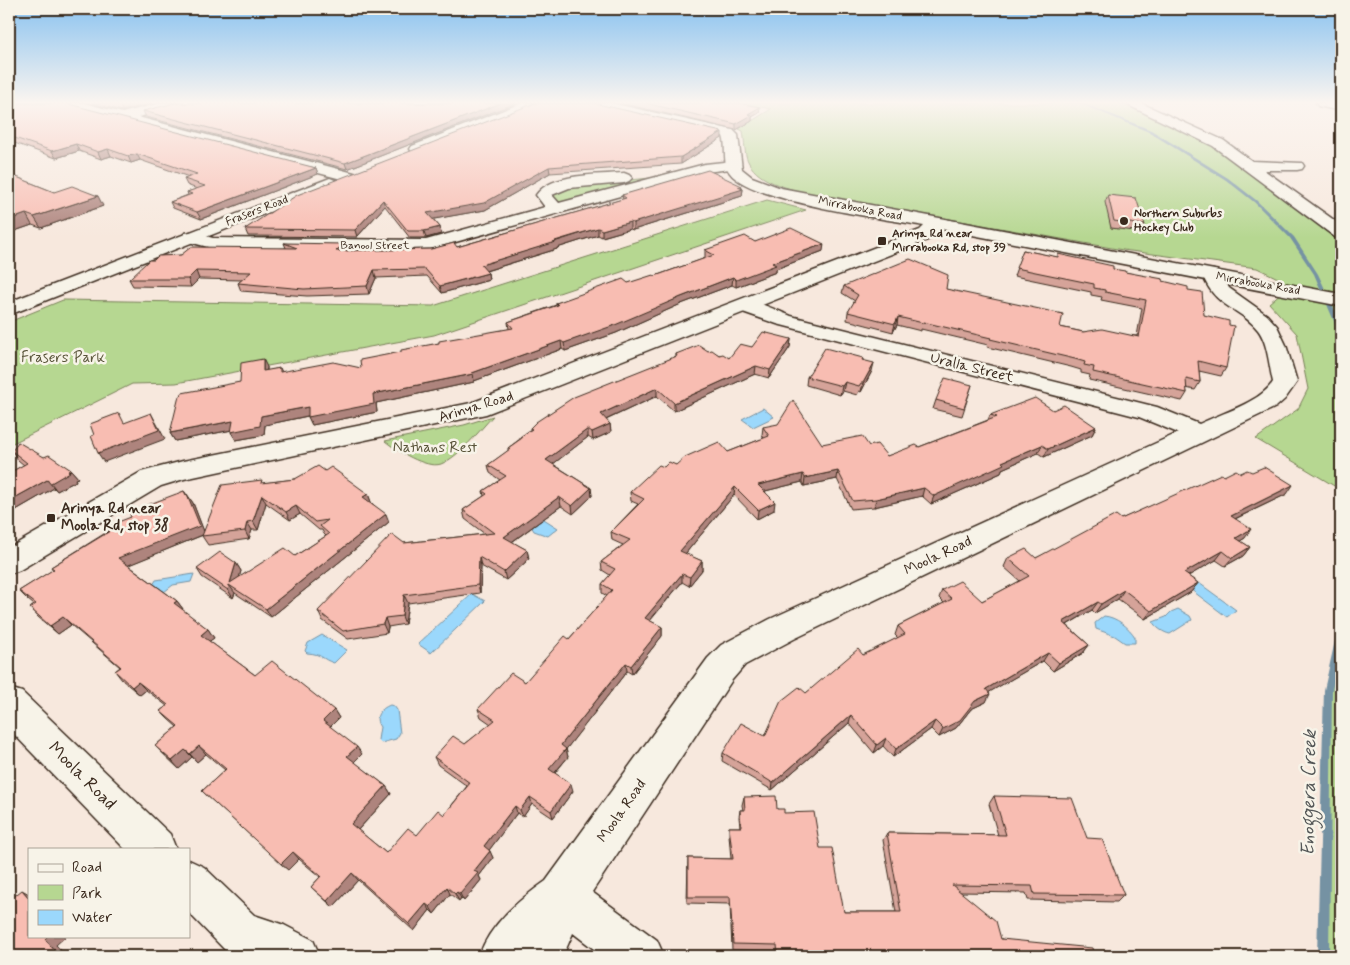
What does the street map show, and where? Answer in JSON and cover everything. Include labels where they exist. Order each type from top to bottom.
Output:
[{"type":"street","name":"Frasers Road","points":[[9,309],[354,174],[249,148]]},
{"type":"street","points":[[404,154],[419,148]]},
{"type":"street","points":[[732,148],[733,164]]},
{"type":"street","points":[[1226,148],[1341,233]]},
{"type":"street","name":"Banool Street","points":[[191,238],[212,243],[421,246],[693,172],[733,164]]},
{"type":"street","name":"Mirrabooka Road","points":[[733,164],[737,172],[749,181],[771,189],[828,204],[1341,300]]},
{"type":"street","points":[[1250,165],[1297,166]]},
{"type":"street","name":"Banool Street","points":[[556,210],[544,195],[550,188],[558,185],[693,172]]},
{"type":"street","name":"Arinya Road","points":[[9,562],[151,479],[183,470],[478,409],[926,234],[937,224]]},
{"type":"street","name":"Moola Road","points":[[537,956],[549,936],[562,897],[720,669],[733,655],[782,629],[1267,402],[1277,394],[1285,382],[1271,334],[1267,327],[1223,295],[1218,289],[1214,276]]},
{"type":"street","name":"Uralla Street","points":[[744,306],[784,320],[1148,412],[1199,434]]},
{"type":"street","name":"Moola Road","points":[[9,704],[154,848]]},
{"type":"street","points":[[190,883],[246,946],[268,941],[297,956]]},
{"type":"street","points":[[562,897],[641,956]]},
{"type":"street","name":"Moola Road","points":[[502,956],[524,927],[538,913],[562,897]]},
{"type":"green space","points":[[745,148],[1216,148],[1227,154],[1341,243],[1341,490],[1256,439],[1298,409],[1308,389],[1297,334],[1269,303],[1282,292],[1284,281],[1257,268],[1123,250],[804,193],[781,186],[759,175],[753,169],[746,156]]},
{"type":"green space","points":[[660,177],[564,203],[555,200],[551,195],[553,191],[569,186]]},
{"type":"green space","name":"Frasers Park","points":[[767,200],[806,210],[434,335],[176,383],[132,384],[13,443],[9,440],[9,322],[63,300],[433,306]]},
{"type":"green space","name":"Nathans Rest","points":[[493,416],[455,456],[441,464],[427,464],[404,454],[385,441],[464,425]]},
{"type":"green space","points":[[1341,632],[1341,956],[1323,956],[1328,690]]},
{"type":"water","points":[[763,408],[774,417],[753,427],[742,419]]},
{"type":"water","points":[[536,514],[558,528],[548,536],[534,531],[531,526]]},
{"type":"water","points":[[194,574],[191,582],[173,585],[164,592],[153,585],[156,580]]},
{"type":"water","points":[[1199,583],[1236,610],[1227,617],[1190,589]]},
{"type":"water","points":[[472,594],[485,601],[431,653],[418,644]]},
{"type":"water","points":[[1178,609],[1190,616],[1192,620],[1170,634],[1160,630],[1154,624],[1153,622],[1166,617]]},
{"type":"water","points":[[1104,616],[1118,620],[1126,626],[1135,637],[1135,643],[1125,643],[1115,636],[1096,629],[1095,623]]},
{"type":"water","points":[[322,635],[347,650],[334,663],[305,651],[308,643]]},
{"type":"water","points":[[390,705],[394,706],[397,710],[400,733],[396,739],[381,743],[378,740],[380,727],[377,717],[383,709]]},
{"type":"building","points":[[43,148],[62,148],[52,151]]},
{"type":"building","points":[[87,148],[239,148],[316,168],[197,212],[170,202],[192,194],[187,192],[205,186],[184,179],[197,174],[137,154],[128,156],[108,149],[98,152]]},
{"type":"building","points":[[287,148],[384,148],[345,163]]},
{"type":"building","points":[[419,148],[696,148],[681,157],[549,167],[484,203],[427,213],[440,227],[424,231],[408,231],[383,200],[355,230],[245,229],[297,195]]},
{"type":"building","points":[[708,170],[742,186],[738,187],[743,189],[633,223],[630,222],[602,230],[598,228],[555,241],[481,265],[488,273],[440,286],[425,269],[374,270],[367,286],[304,289],[238,283],[251,272],[196,271],[188,279],[129,279],[149,260],[154,260],[158,256],[181,255],[191,247],[297,248],[284,243],[343,244],[336,251],[431,249],[454,243],[457,247],[626,198],[622,195]]},
{"type":"building","points":[[9,174],[54,192],[72,186],[98,196],[34,217],[26,214],[9,220]]},
{"type":"building","points":[[1108,195],[1136,198],[1145,225],[1114,221]]},
{"type":"building","points":[[791,228],[824,244],[772,263],[776,265],[736,280],[733,277],[681,297],[615,325],[564,343],[561,341],[473,374],[373,394],[374,404],[308,417],[308,407],[261,416],[260,426],[231,432],[233,421],[170,433],[179,396],[182,393],[240,382],[241,363],[263,359],[263,371],[280,368],[280,372],[333,362],[361,368],[360,360],[439,343],[439,341],[513,328],[508,322],[558,305],[556,303],[623,279],[628,283],[655,276],[714,255],[705,250],[745,236],[755,242]]},
{"type":"building","points":[[1023,250],[1058,257],[1058,254],[1113,266],[1113,269],[1163,279],[1163,281],[1188,287],[1188,290],[1202,292],[1204,315],[1229,321],[1229,325],[1234,326],[1226,368],[1198,361],[1200,382],[1186,379],[1187,393],[1093,372],[1094,367],[1084,365],[1085,362],[991,338],[898,317],[895,324],[848,312],[858,295],[844,286],[910,259],[948,275],[946,289],[1063,314],[1060,327],[1083,332],[1102,329],[1139,337],[1146,300],[1105,292],[1105,290],[1094,288],[1094,284],[1016,268]]},
{"type":"building","points":[[763,332],[791,339],[770,370],[756,366],[674,403],[657,388],[601,414],[610,424],[592,432],[588,429],[546,460],[591,488],[572,506],[559,497],[504,537],[527,550],[504,572],[479,557],[478,585],[404,595],[402,616],[385,618],[383,624],[343,631],[318,611],[392,534],[404,543],[494,533],[463,510],[487,494],[483,491],[506,476],[488,465],[510,449],[508,448],[532,429],[530,428],[536,422],[574,397],[677,356],[676,354],[699,345],[708,351],[712,350],[719,355],[723,354],[729,358],[740,344],[752,347]]},
{"type":"building","points":[[825,348],[863,358],[862,360],[874,363],[863,383],[859,386],[845,382],[842,386],[807,377]]},
{"type":"building","points":[[945,378],[972,385],[964,408],[936,400]]},
{"type":"building","points":[[1035,398],[1053,410],[1064,405],[1096,427],[1048,449],[1042,445],[1002,462],[1004,464],[934,496],[924,488],[876,499],[853,501],[838,471],[805,478],[803,474],[758,485],[775,502],[758,510],[735,487],[680,551],[702,561],[690,577],[682,574],[645,618],[662,627],[631,666],[626,663],[561,745],[566,749],[549,769],[571,784],[551,811],[530,797],[520,810],[515,806],[484,846],[490,851],[474,871],[478,873],[460,894],[457,892],[455,894],[447,887],[430,907],[426,904],[409,924],[352,873],[327,901],[311,887],[321,876],[293,852],[281,864],[202,791],[226,769],[199,746],[190,754],[185,750],[172,761],[155,746],[178,726],[160,711],[168,705],[138,682],[132,687],[115,671],[121,667],[63,617],[50,626],[30,608],[36,604],[19,591],[54,569],[51,567],[110,531],[108,526],[131,517],[129,512],[184,491],[200,526],[118,558],[177,601],[174,603],[208,629],[201,635],[255,675],[272,661],[334,710],[323,721],[357,747],[347,756],[386,786],[351,824],[386,853],[408,828],[417,835],[438,810],[444,815],[470,783],[434,757],[453,736],[465,744],[495,720],[478,709],[511,673],[525,682],[565,636],[569,639],[612,590],[602,584],[615,569],[601,562],[630,540],[611,532],[644,499],[630,492],[659,465],[664,467],[669,462],[676,465],[685,457],[719,442],[728,452],[769,436],[763,427],[778,424],[793,400],[822,444],[862,436],[869,446],[877,444],[887,456],[916,445],[919,447],[997,417],[990,415]]},
{"type":"building","points":[[119,413],[124,423],[151,413],[159,430],[98,453],[91,436],[94,435],[90,424]]},
{"type":"building","points":[[18,442],[44,457],[49,455],[71,470],[68,471],[70,472],[51,483],[47,480],[9,501],[9,473],[27,463],[12,451]]},
{"type":"building","points":[[318,466],[325,471],[331,467],[368,494],[363,497],[386,514],[266,609],[229,585],[228,590],[197,569],[220,552],[236,563],[230,583],[285,548],[295,556],[329,534],[320,526],[328,520],[315,522],[296,506],[286,512],[262,495],[253,521],[247,522],[245,531],[202,536],[222,485],[262,480],[261,483],[295,479]]},
{"type":"building","points":[[1264,467],[1293,485],[1231,516],[1251,529],[1236,538],[1250,547],[1232,558],[1223,551],[1184,573],[1198,583],[1151,611],[1124,590],[1101,604],[1098,602],[1063,622],[1089,645],[1059,663],[1048,653],[986,689],[990,694],[975,701],[960,720],[943,729],[935,721],[896,749],[886,738],[877,745],[851,715],[773,783],[723,753],[741,723],[765,736],[781,701],[799,687],[806,693],[858,649],[863,655],[905,634],[898,626],[952,599],[942,590],[960,581],[982,601],[1029,576],[1008,558],[1026,549],[1036,558],[1116,515],[1121,519],[1221,474],[1224,476],[1236,470],[1241,473],[1247,470],[1252,472]]},
{"type":"building","points":[[776,796],[777,809],[784,809],[784,813],[814,812],[820,848],[832,848],[844,912],[901,912],[887,833],[1006,835],[994,796],[1072,798],[1087,838],[1102,839],[1124,895],[1034,894],[1032,886],[952,885],[996,921],[1001,939],[1092,948],[1094,956],[778,956],[777,945],[733,944],[730,897],[688,897],[688,858],[733,859],[729,827],[741,827],[740,810],[745,810],[744,797]]},
{"type":"building","points":[[22,890],[28,897],[28,938],[46,938],[59,956],[9,956],[9,895],[12,898]]},
{"type":"waterway","name":"Enoggera Creek","points":[[1177,148],[1227,179],[1255,201],[1292,237],[1316,274],[1337,321],[1341,339]]},
{"type":"waterway","name":"Enoggera Creek","points":[[1323,956],[1328,690],[1341,632]]},
{"type":"place","name":"Northern Suburbs Hockey Club","points":[[1124,221]]},
{"type":"place","name":"Arinya Rd near Mirrabooka Rd, stop 39","points":[[882,241]]},
{"type":"place","name":"Arinya Rd near Moola Rd, stop 38","points":[[51,518]]}]
